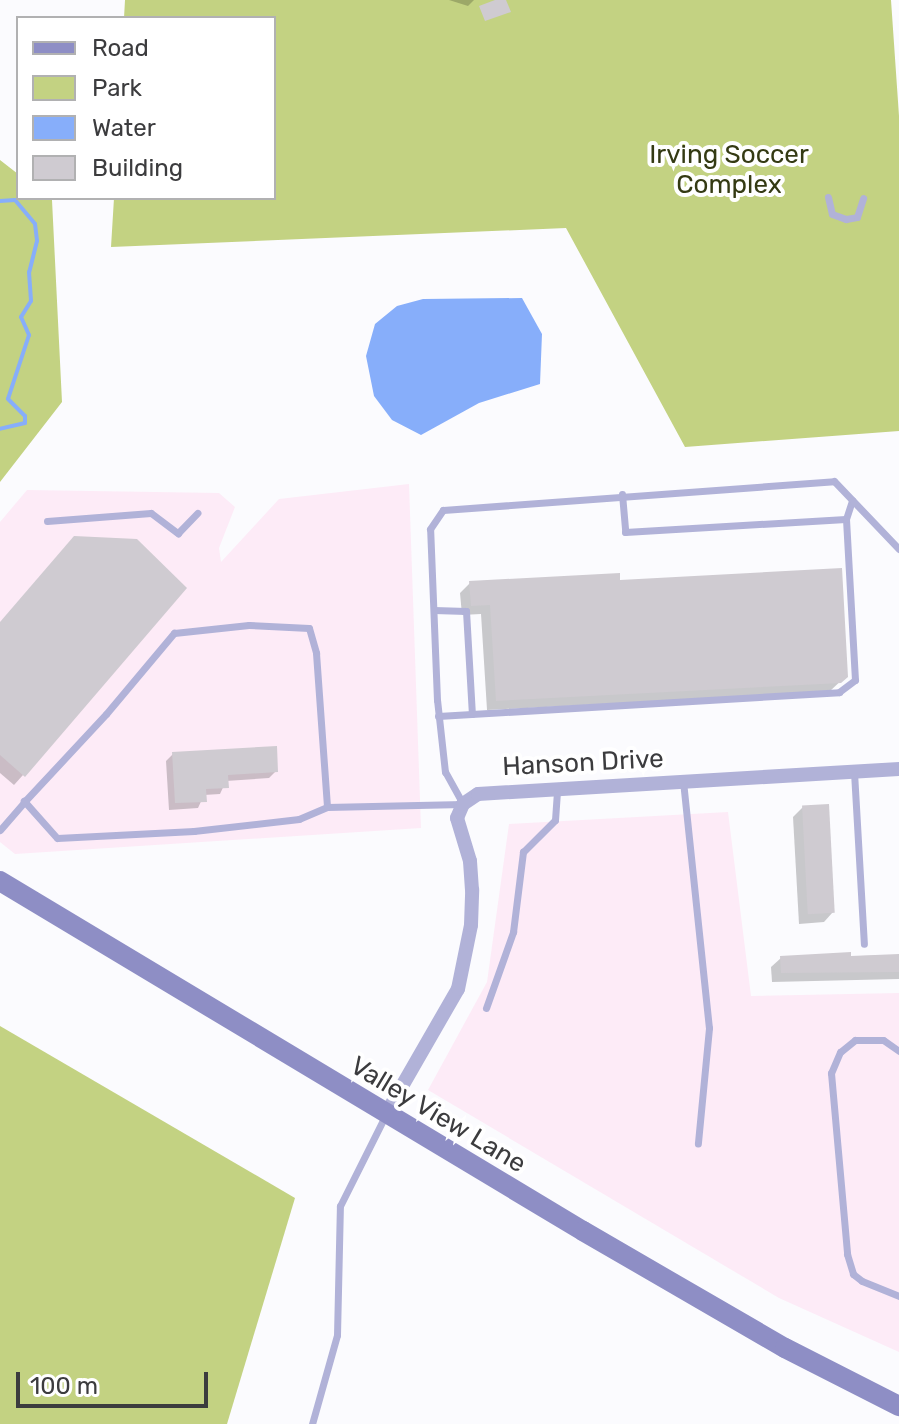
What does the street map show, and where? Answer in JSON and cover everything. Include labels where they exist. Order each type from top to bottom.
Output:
[{"type":"main road","name":"Valley View Lane","points":[[0,881],[386,1114],[772,1340],[899,1406]]},
{"type":"main road","name":"Valley View Lane","points":[[856,1384],[899,1394]]},
{"type":"street","name":"Hanson Drive","points":[[463,804],[478,794],[899,769]]},
{"type":"street","points":[[386,1114],[444,1019],[463,967],[472,902],[470,861],[457,818],[463,804]]},
{"type":"lane","points":[[828,197],[832,214],[846,219],[857,217],[863,198]]},
{"type":"lane","points":[[24,801],[57,838],[194,831],[299,819],[327,807],[463,804],[445,772],[438,716],[430,529],[443,510],[622,494],[834,481],[899,549]]},
{"type":"lane","points":[[622,494],[625,532],[846,519]]},
{"type":"lane","points":[[438,716],[839,692],[855,680],[846,519],[852,500]]},
{"type":"lane","points":[[47,521],[151,513],[178,533],[197,513]]},
{"type":"lane","points":[[434,610],[466,611],[472,714]]},
{"type":"lane","points":[[0,830],[174,633],[249,625],[309,628],[316,653],[327,807]]},
{"type":"lane","points":[[854,772],[864,944]]},
{"type":"lane","points":[[683,781],[709,1028],[698,1143]]},
{"type":"lane","points":[[486,1008],[513,932],[523,852],[555,820],[558,788]]},
{"type":"lane","points":[[899,1051],[883,1040],[855,1040],[840,1052],[831,1073],[847,1254],[853,1274],[862,1281],[899,1296]]},
{"type":"lane","points":[[312,1424],[337,1335],[340,1206],[386,1114]]},
{"type":"shaded area","points":[[409,484],[421,828],[15,854],[0,842],[0,522],[27,490],[219,493],[235,507],[219,548],[221,562],[279,499]]},
{"type":"shaded area","points":[[728,812],[751,996],[899,993],[899,1352],[779,1298],[428,1090],[487,982],[509,824]]},
{"type":"green space","name":"Irving Soccer Complex","points":[[125,0],[891,0],[899,116],[899,431],[685,447],[566,228],[111,247],[114,200],[276,200],[276,16],[124,16]]},
{"type":"green space","points":[[0,160],[16,172],[16,200],[52,200],[62,402],[0,482]]},
{"type":"green space","points":[[0,1026],[295,1198],[227,1424],[0,1424]]},
{"type":"water","points":[[522,298],[542,334],[540,384],[479,403],[421,435],[392,420],[374,396],[366,356],[375,324],[397,306],[423,299]]},
{"type":"building","points":[[506,0],[511,12],[485,21],[479,6]]},
{"type":"building","points":[[74,536],[137,539],[187,588],[25,777],[0,755],[0,622]]},
{"type":"building","points":[[842,568],[848,677],[841,683],[496,701],[490,605],[471,606],[469,581],[620,573],[620,580]]},
{"type":"building","points":[[277,746],[278,772],[228,775],[229,788],[206,789],[207,802],[175,803],[172,752]]},
{"type":"building","points":[[829,804],[835,913],[808,914],[802,805]]},
{"type":"building","points":[[851,952],[851,956],[899,954],[899,972],[781,973],[780,956]]},
{"type":"waterway","points":[[0,201],[15,200],[35,224],[37,241],[29,272],[31,301],[21,317],[29,335],[8,399],[25,416],[25,423],[0,429]]}]
